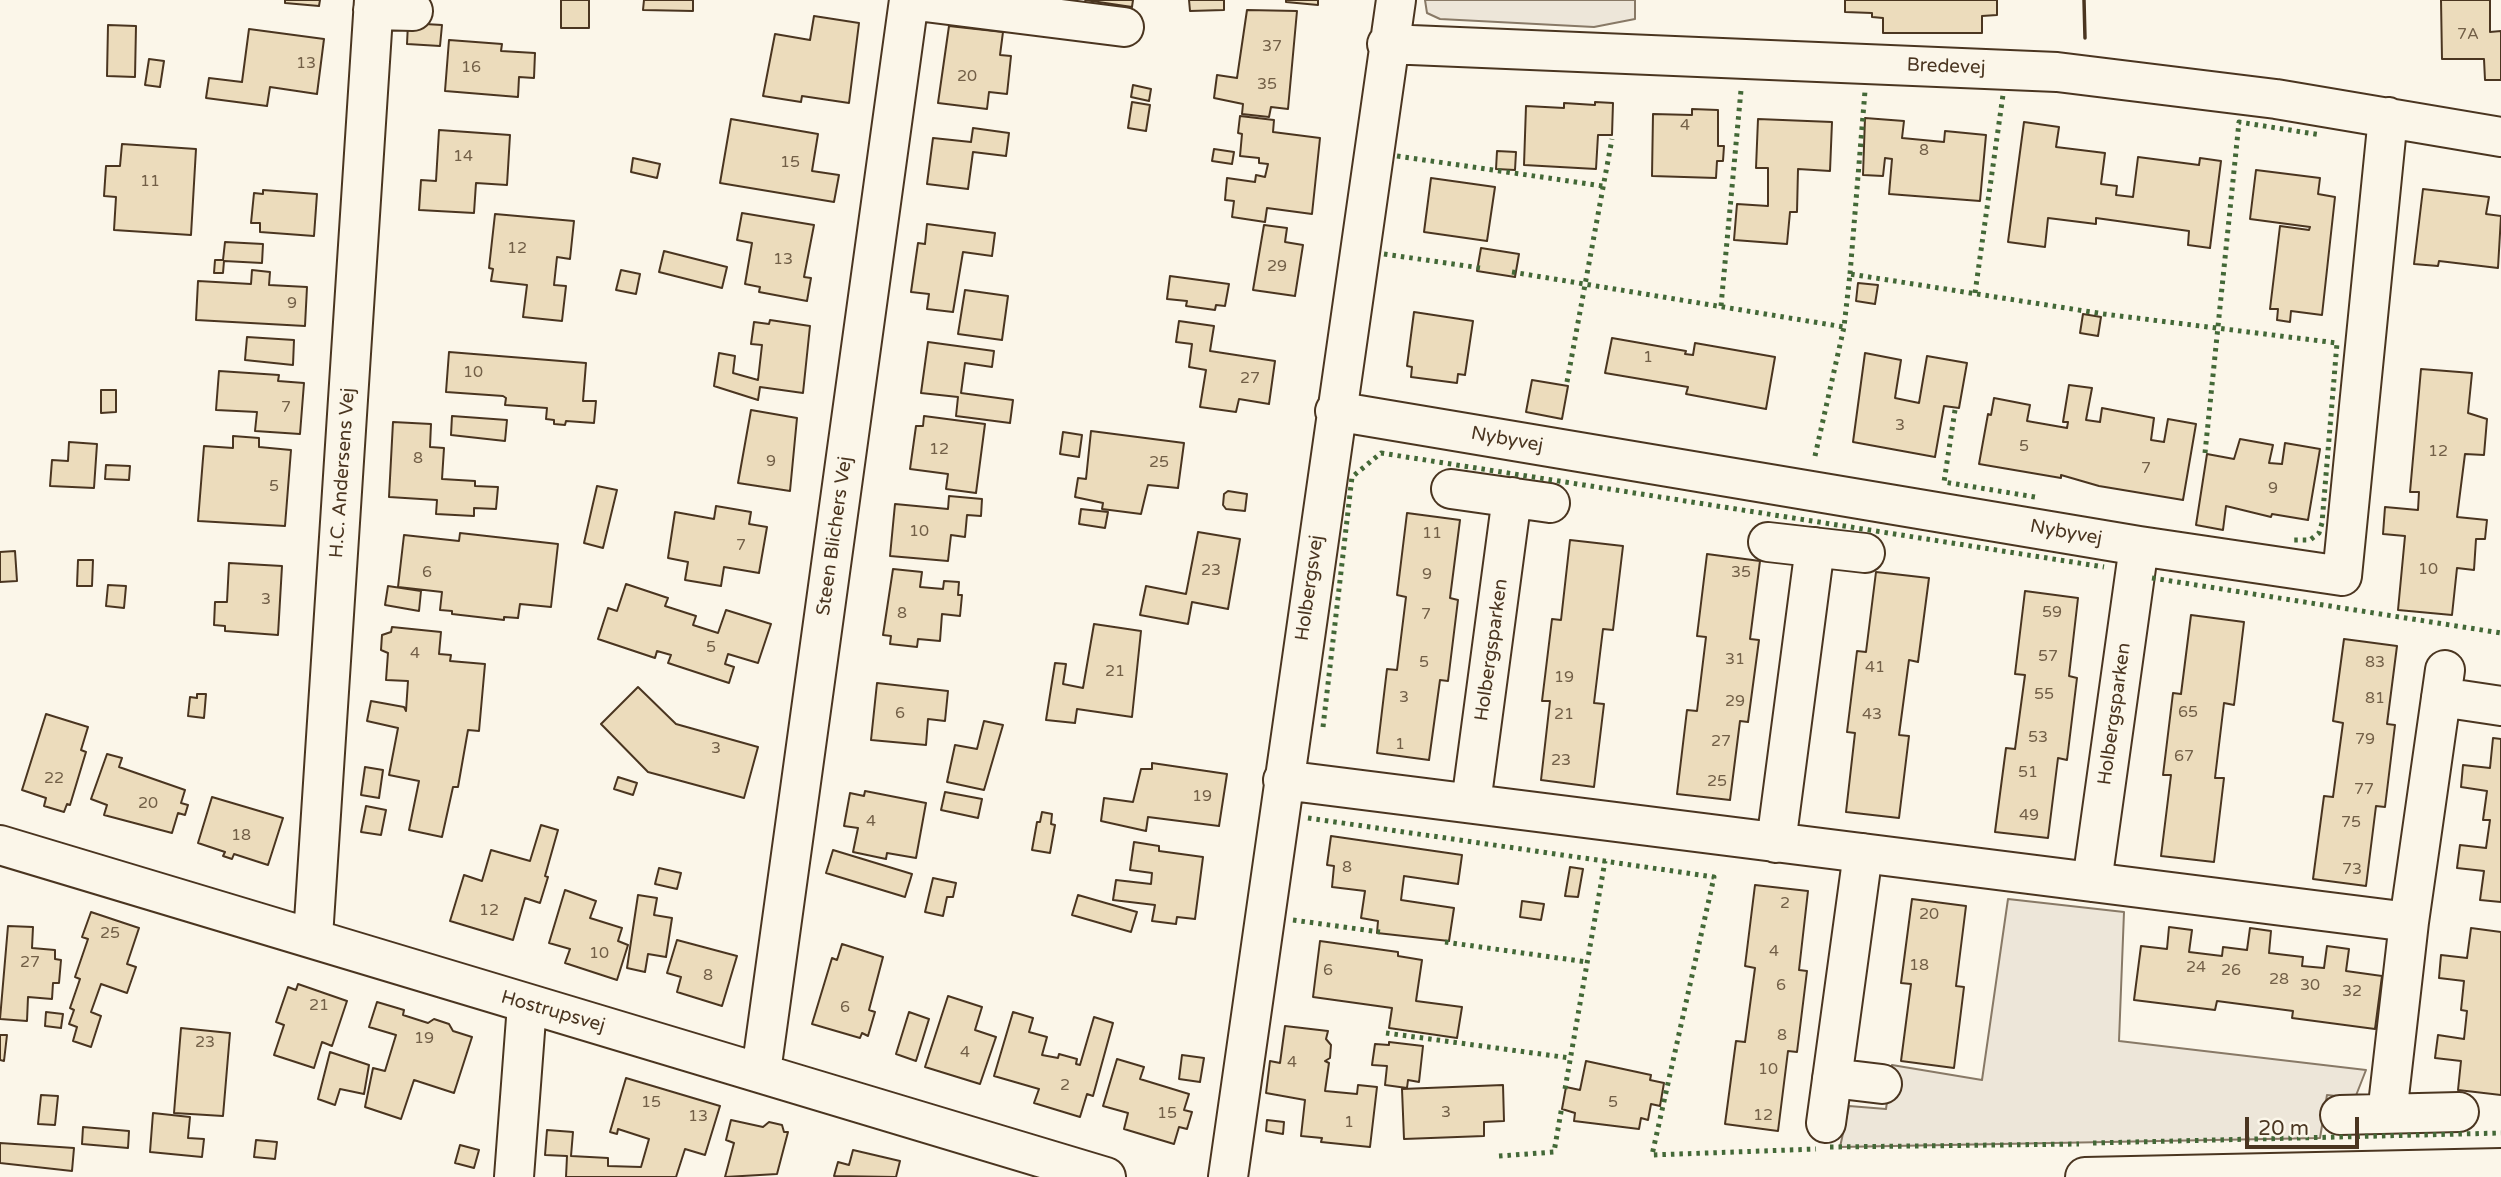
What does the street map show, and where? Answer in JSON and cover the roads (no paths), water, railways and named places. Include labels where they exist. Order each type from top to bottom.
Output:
[{"type":"street","name":"Steen Blichers Vej","points":[[761,1072],[909,0],[1124,27]]},
{"type":"street","name":"Holbergsvej","points":[[1228,1177],[1387,44],[1396,0]]},
{"type":"street","name":"H.C. Andersens Vej","points":[[313,937],[374,5],[413,11]]},
{"type":"street","name":"Bredevej","points":[[1387,44],[2057,72],[2276,99],[2501,137]]},
{"type":"street","name":"Nybyvej","points":[[1335,411],[2139,546],[2342,576],[2388,117]]},
{"type":"street","points":[[1451,489],[1550,503]]},
{"type":"street","name":"Holbergsparken","points":[[1471,803],[1512,498]]},
{"type":"street","points":[[1768,542],[1865,554]]},
{"type":"street","name":"Holbergsparken","points":[[2092,882],[2139,546]]},
{"type":"street","points":[[1776,842],[1815,547]]},
{"type":"street","points":[[2388,1114],[2409,922],[2443,684],[2501,706]]},
{"type":"street","points":[[1283,780],[2409,922]]},
{"type":"street","name":"Hostrupsvej","points":[[0,845],[1106,1177]]},
{"type":"street","points":[[1826,1124],[1863,853]]},
{"type":"street","points":[[514,1177],[527,1005]]},
{"type":"street","points":[[1832,1077],[1882,1084]]},
{"type":"street","points":[[2340,1115],[2459,1112]]},
{"type":"street","points":[[2085,1177],[2501,1168]]}]
